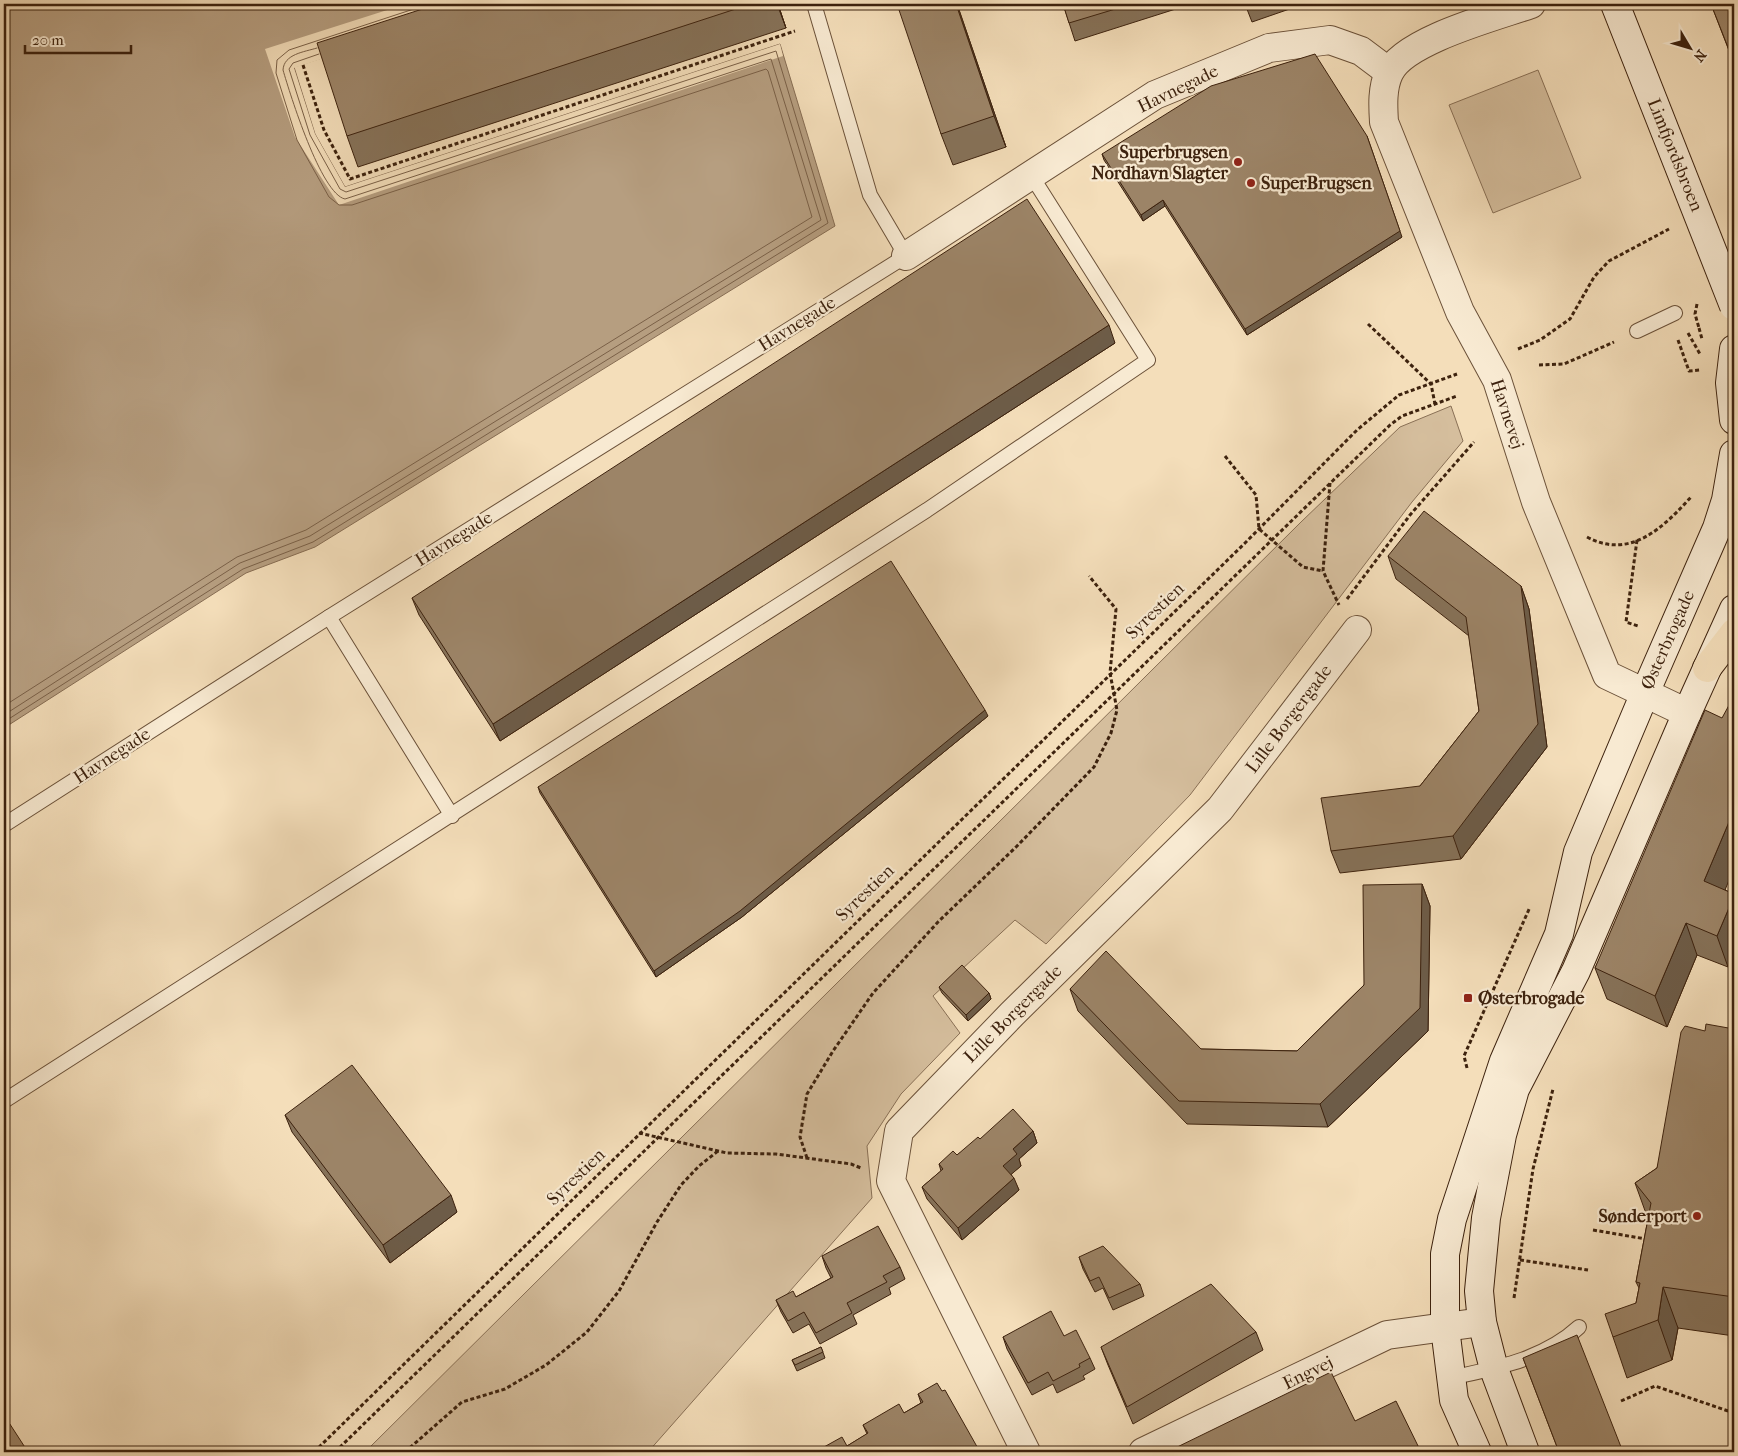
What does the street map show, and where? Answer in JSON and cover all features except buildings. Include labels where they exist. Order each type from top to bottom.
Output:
[{"type":"main road","points":[[1707,668],[1734,633]]},
{"type":"street","points":[[1389,72],[1404,55],[1427,41],[1531,4]]},
{"type":"street","name":"Limfjordsbroen","points":[[1615,4],[1734,306]]},
{"type":"street","name":"Havnegade","points":[[906,256],[1155,95],[1269,48],[1330,40],[1361,51],[1389,72]]},
{"type":"street","name":"Havnevej","points":[[1389,72],[1383,98],[1384,122],[1460,312],[1497,380],[1536,502],[1565,578],[1607,675],[1687,713]]},
{"type":"street","points":[[1734,349],[1730,383],[1734,420]]},
{"type":"street","name":"Østerbrogade","points":[[1477,1452],[1461,1421],[1454,1400],[1450,1378],[1445,1328],[1445,1254],[1452,1219],[1478,1134],[1504,1061],[1559,934],[1578,852],[1645,693],[1718,528],[1726,500],[1734,454]]},
{"type":"street","points":[[1525,1452],[1494,1369],[1482,1322],[1479,1291],[1486,1218],[1502,1135],[1515,1089],[1576,971],[1734,609]]},
{"type":"street","name":"Lille Borgergade","points":[[891,1181],[899,1131],[1012,1014],[1220,809],[1357,630]]},
{"type":"street","points":[[891,1181],[1026,1452]]},
{"type":"street","name":"Engvej","points":[[1144,1452],[1388,1335],[1482,1322]]},
{"type":"lane","points":[[814,4],[870,195],[906,256]]},
{"type":"lane","points":[[4,1101],[452,816],[927,510],[1148,360],[1031,175]]},
{"type":"lane","name":"Havnegade","points":[[4,825],[329,617],[906,256]]},
{"type":"lane","points":[[1637,331],[1672,314]]},
{"type":"lane","points":[[329,617],[452,816]]},
{"type":"lane","points":[[1450,1378],[1494,1369],[1538,1354],[1567,1337],[1579,1326]]},
{"type":"path","points":[[303,65],[324,130],[350,179],[820,24]]},
{"type":"path","points":[[1540,340],[1570,319],[1594,277],[1609,261],[1676,226]]},
{"type":"path","points":[[1672,314],[1689,371]]},
{"type":"path","points":[[1368,324],[1431,384],[1435,404]]},
{"type":"path","points":[[1539,365],[1564,364],[1637,331]]},
{"type":"path","points":[[1688,332],[1704,362]]},
{"type":"path","name":"Syrestien","points":[[314,1452],[1259,529],[1357,430],[1399,395],[1451,377]]},
{"type":"path","name":"Syrestien","points":[[335,1452],[1390,425],[1402,416],[1457,396]]},
{"type":"path","points":[[1330,482],[1323,571],[1340,608],[1410,515],[1474,442]]},
{"type":"path","points":[[1225,456],[1256,494],[1259,529],[1303,567],[1323,571]]},
{"type":"path","points":[[1586,537],[1602,546],[1620,546],[1637,540],[1657,529],[1697,491]]},
{"type":"path","points":[[1637,540],[1626,622],[1640,627]]},
{"type":"path","points":[[807,1158],[800,1137],[801,1121],[807,1094],[833,1051],[873,993],[938,922],[1017,846],[1094,767],[1111,733],[1117,710],[1110,673],[1116,610],[1089,576]]},
{"type":"path","points":[[1514,1300],[1533,1169],[1554,1085]]},
{"type":"path","points":[[639,1134],[718,1151],[807,1158],[851,1164],[891,1181]]},
{"type":"path","points":[[405,1452],[462,1402],[505,1389],[546,1365],[587,1332],[619,1291],[657,1222],[681,1186],[699,1166],[718,1151]]},
{"type":"path","points":[[1593,1230],[1652,1240]]},
{"type":"path","points":[[1520,1260],[1588,1270]]},
{"type":"path","points":[[1620,1401],[1655,1386],[1734,1413]]},
{"type":"shaded area","points":[[1538,70],[1581,178],[1493,213],[1449,105]]},
{"type":"shaded area","points":[[1451,406],[1463,441],[1412,502],[1190,795],[1046,944],[1015,920],[933,996],[960,1033],[901,1094],[867,1146],[872,1198],[648,1452],[365,1452],[1301,522],[1400,427]]},
{"type":"water","points":[[4,4],[489,4],[294,67],[315,134],[345,187],[780,44],[835,226],[315,547],[246,573],[4,728]]},
{"type":"pier","points":[[406,4],[489,4],[294,68],[315,134],[345,187],[780,44],[783,56],[339,205],[295,137],[265,49]]},
{"type":"place","name":"Superbrugsen Nordhavn Slagter","points":[[1238,162]]},
{"type":"place","name":"SuperBrugsen","points":[[1251,183]]},
{"type":"place","name":"Østerbrogade","points":[[1468,998]]},
{"type":"place","name":"Sønderport","points":[[1697,1216]]}]
